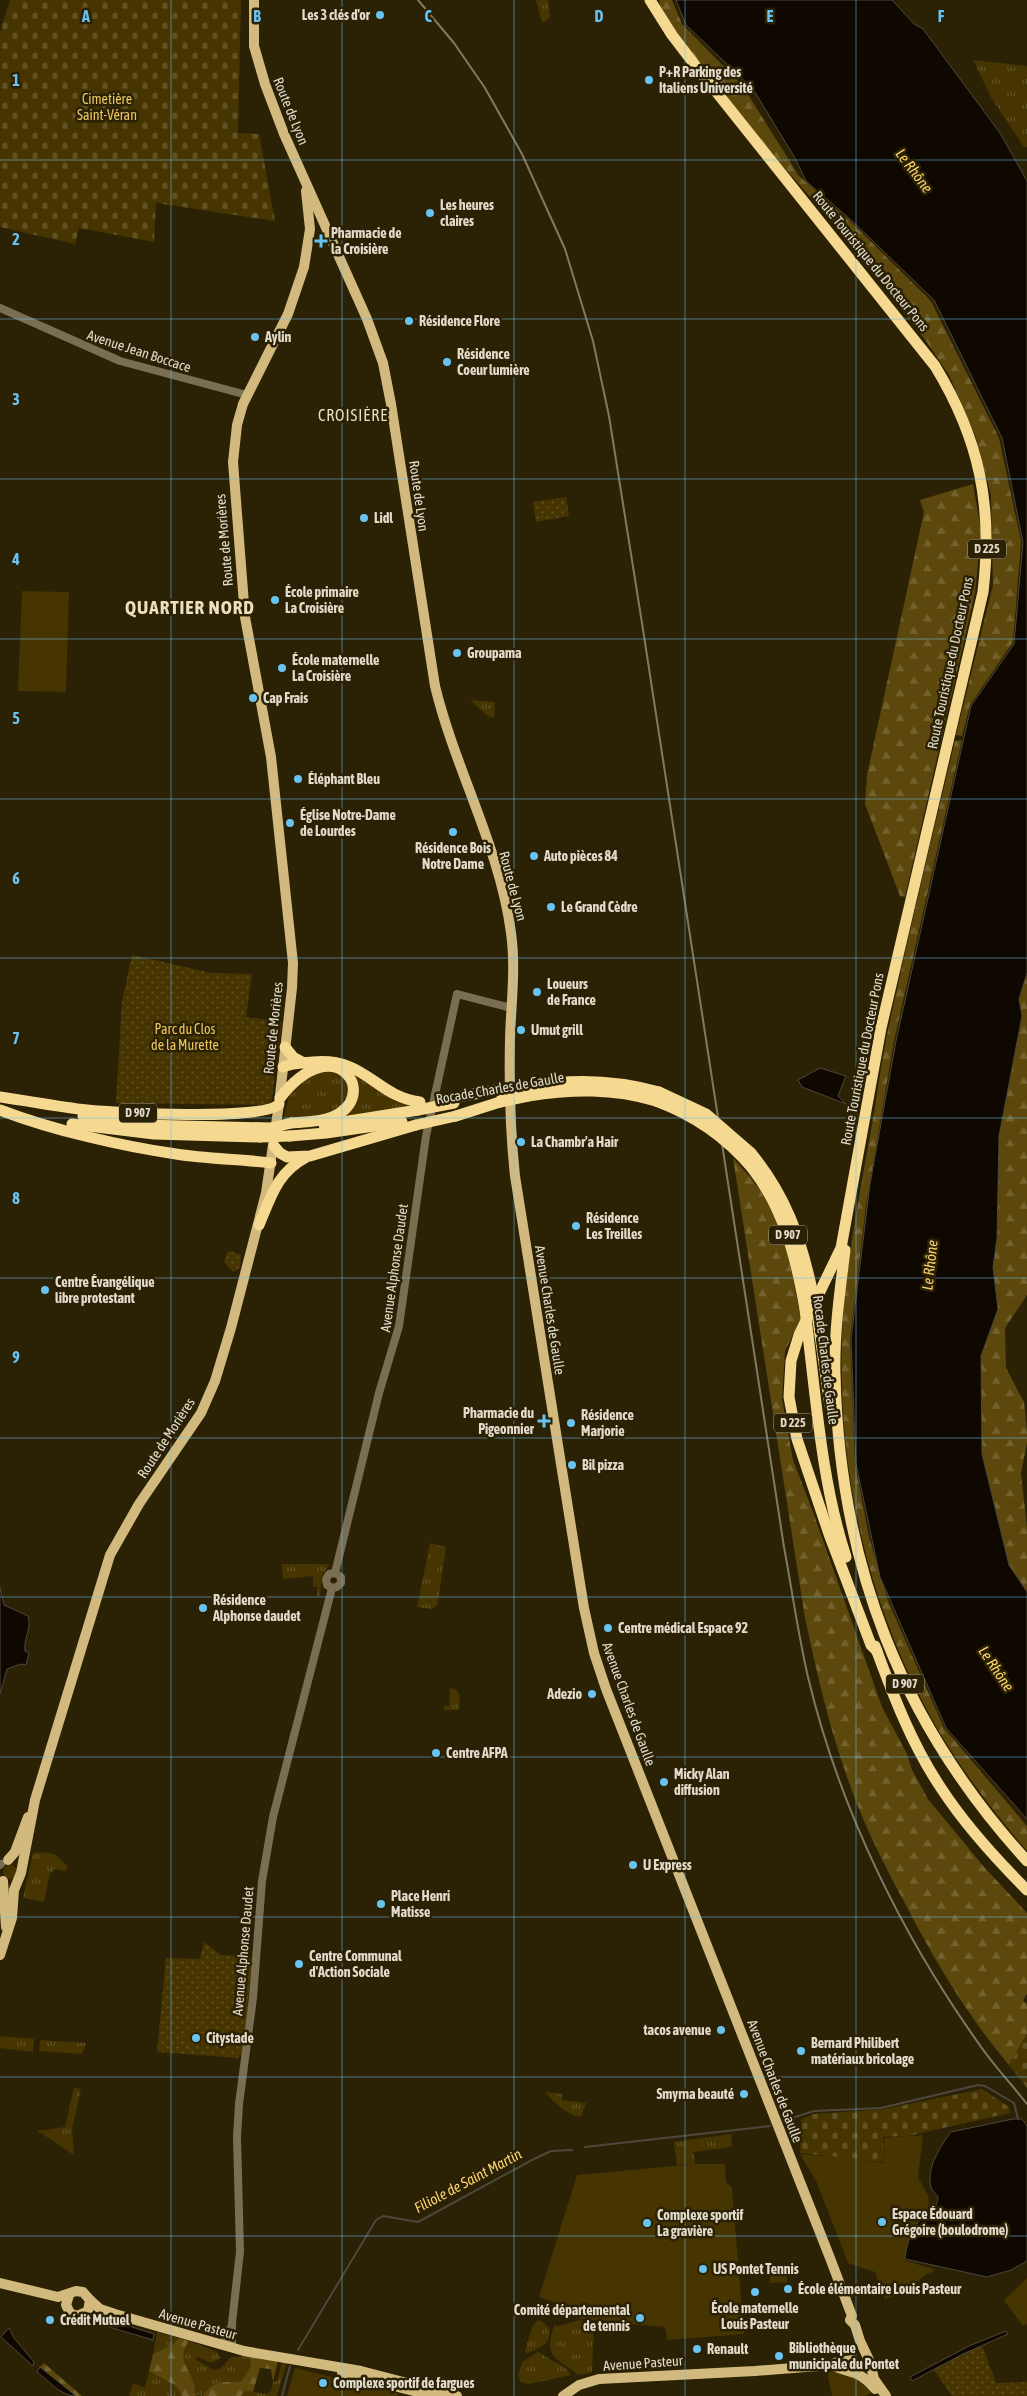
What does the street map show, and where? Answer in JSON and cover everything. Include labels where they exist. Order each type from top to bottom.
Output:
[{"type":"highway","name":"Route Touristique du Docteur Pons","points":[[650,0],[672,35],[698,69],[935,366],[961,414],[978,464],[984,492],[987,558],[983,592],[881,1028],[853,1191]]},
{"type":"highway","points":[[285,1047],[293,1057],[304,1063]]},
{"type":"highway","points":[[283,1067],[304,1063],[344,1063],[397,1096],[418,1114]]},
{"type":"highway","name":"D 907","points":[[0,1098],[86,1110],[163,1114],[246,1112],[272,1109],[295,1081],[315,1068],[329,1067],[346,1072],[353,1084],[350,1104],[339,1114],[290,1129]]},
{"type":"highway","name":"Rocade Charles de Gaulle","points":[[529,1089],[547,1084],[607,1081],[657,1096],[706,1114],[752,1153],[784,1201],[800,1242],[817,1314],[842,1477]]},
{"type":"highway","points":[[259,1225],[273,1190],[282,1175],[297,1162],[418,1114],[529,1089]]},
{"type":"highway","name":"Rocade Charles de Gaulle","points":[[529,1089],[615,1091],[657,1096],[712,1130],[740,1154],[762,1182],[784,1222],[799,1273],[823,1456],[831,1500],[841,1544],[877,1651]]},
{"type":"highway","points":[[418,1114],[501,1095]]},
{"type":"highway","name":"D 907","points":[[0,1098],[108,1121],[142,1125],[264,1131]]},
{"type":"highway","name":"D 907","points":[[0,1110],[102,1129],[197,1137],[290,1129],[360,1129],[418,1114]]},
{"type":"highway","name":"D 907","points":[[0,1110],[27,1120],[164,1152],[271,1163]]},
{"type":"highway","points":[[274,1146],[287,1157],[310,1156]]},
{"type":"highway","name":"D 225","points":[[842,1477],[834,1373],[836,1335],[853,1191]]},
{"type":"highway","name":"D 225","points":[[853,1191],[837,1258],[794,1347],[789,1379],[791,1415],[804,1463],[871,1645],[877,1651]]},
{"type":"highway","name":"D 907","points":[[842,1477],[858,1556],[876,1615],[908,1692],[959,1778],[977,1803],[1027,1862]]},
{"type":"highway","name":"D 907","points":[[877,1651],[906,1724],[940,1787],[965,1822],[1027,1890]]},
{"type":"main road","name":"Route de Lyon","points":[[254,0],[253,34],[256,57],[272,103],[367,320],[386,375],[435,686],[444,718],[500,878],[507,907],[513,955],[511,1008]]},
{"type":"main road","name":"Route de Morières","points":[[2,1864],[15,1852],[35,1800],[110,1555],[139,1504],[201,1413],[215,1381],[259,1225],[271,1163],[280,1101],[292,988],[292,963],[270,743],[245,617],[232,471],[237,426],[247,394],[291,306],[304,266],[310,229],[303,174]]},
{"type":"main road","points":[[310,229],[324,220]]},
{"type":"main road","name":"Avenue Charles de Gaulle","points":[[511,1008],[509,1112],[515,1176],[584,1608],[594,1653],[606,1689],[853,2319],[860,2341],[860,2365],[881,2394]]},
{"type":"main road","name":"Route de Morières","points":[[17,1881],[21,1870],[35,1800]]},
{"type":"main road","points":[[2,1864],[16,1862],[21,1870]]},
{"type":"main road","points":[[1,1879],[10,1883],[17,1881]]},
{"type":"main road","points":[[1,1879],[7,1923],[4,1943]]},
{"type":"main road","points":[[0,1955],[14,1910],[14,1890],[17,1881]]},
{"type":"main road","points":[[0,2276],[32,2285],[48,2294]]},
{"type":"main road","points":[[0,2283],[64,2299],[80,2291],[86,2294],[90,2300],[88,2311],[77,2316],[70,2313],[64,2299]]},
{"type":"main road","name":"Avenue Pasteur","points":[[90,2300],[100,2309]]},
{"type":"main road","name":"Avenue Pasteur","points":[[88,2311],[100,2309],[232,2348],[392,2378],[457,2396]]},
{"type":"main road","name":"Avenue Pasteur","points":[[290,2358],[434,2396]]},
{"type":"main road","name":"Avenue Pasteur","points":[[563,2396],[579,2385],[599,2379],[831,2365],[837,2362],[860,2365]]},
{"type":"street","name":"Avenue Jean Boccace","points":[[0,308],[120,361],[247,394]]},
{"type":"street","name":"Avenue Alphonse Daudet","points":[[232,2348],[232,2323],[240,2252],[238,2111],[253,1998],[262,1881],[273,1818],[332,1588],[327,1585],[326,1579],[329,1574],[335,1573],[379,1393],[399,1326],[426,1136],[457,994],[511,1008]]},
{"type":"street","name":"Avenue Alphonse Daudet","points":[[222,2344],[232,2323]]},
{"type":"green space","name":"Cimetière Saint-Véran","points":[[10,0],[241,0],[238,133],[259,134],[275,221],[156,203],[154,242],[79,228],[75,244],[0,227],[0,32]]},
{"type":"green space","points":[[536,0],[548,0],[550,17],[545,22],[542,22]]},
{"type":"green space","points":[[659,0],[672,0],[682,24],[742,85],[799,176],[850,221],[931,301],[999,438],[1021,541],[1013,642],[970,705],[962,736],[956,735],[993,585],[991,495],[975,435],[949,375],[926,341],[853,245],[781,164],[683,44],[660,5]]},
{"type":"green space","points":[[973,60],[1027,66],[1027,147],[1024,147],[992,99]]},
{"type":"green space","points":[[973,484],[981,531],[975,593],[905,897],[900,896],[865,804],[867,775],[924,512],[920,500]]},
{"type":"green space","points":[[566,497],[569,516],[536,522],[533,502]]},
{"type":"green space","points":[[22,591],[69,592],[66,692],[18,691]]},
{"type":"green space","points":[[470,700],[495,702],[494,718],[489,717]]},
{"type":"green space","points":[[962,740],[894,1041],[866,1205],[850,1339],[855,1464],[869,1537],[888,1601],[944,1728],[1027,1826],[1027,1851],[1005,1825],[946,1743],[918,1692],[894,1638],[874,1583],[859,1526],[849,1469],[843,1410],[842,1352],[845,1293],[885,1047],[955,741]]},
{"type":"green space","name":"Parc du Clos de la Murette","points":[[132,955],[212,973],[252,974],[246,1017],[282,1022],[271,1105],[116,1103],[122,1001]]},
{"type":"green space","points":[[1027,973],[1027,1295],[1005,1328],[1006,1368],[1024,1402],[1027,1431],[1027,1443],[1021,1473],[1027,1528],[1027,1592],[1009,1565],[982,1454],[981,1356],[998,1309],[993,1267],[997,1238],[999,1136],[1022,1016],[1019,999]]},
{"type":"green space","points":[[350,1068],[410,1104],[408,1108],[340,1118],[349,1109]]},
{"type":"green space","points":[[333,1071],[347,1080],[349,1092],[340,1107],[320,1116],[284,1118],[289,1096],[310,1075]]},
{"type":"green space","points":[[733,1158],[771,1205],[788,1255],[801,1318],[785,1351],[782,1399],[793,1460],[882,1707],[928,1799],[984,1867],[1027,1913],[1027,1994],[1023,2000],[1027,2004],[1027,2034],[1009,2065],[964,2004],[937,1962],[913,1918],[885,1865],[856,1801],[832,1731],[805,1618]]},
{"type":"green space","points":[[228,1251],[241,1254],[240,1268],[233,1272],[224,1262]]},
{"type":"green space","points":[[430,1543],[446,1547],[438,1602],[432,1609],[417,1607]]},
{"type":"green space","points":[[282,1564],[330,1564],[322,1575],[320,1596],[317,1596],[317,1587],[313,1587],[313,1576],[283,1579]]},
{"type":"green space","points":[[450,1688],[457,1690],[460,1696],[459,1710],[444,1710],[444,1706],[449,1706]]},
{"type":"green space","points":[[44,1852],[56,1855],[67,1866],[66,1871],[54,1869],[53,1872],[50,1872],[44,1902],[23,1898],[33,1853]]},
{"type":"green space","points":[[7,1865],[13,1865],[17,1872],[13,1879],[7,1879],[3,1875],[3,1869]]},
{"type":"green space","points":[[204,1942],[221,1955],[245,1956],[253,1960],[242,2054],[238,2058],[157,2052],[166,1958],[200,1959]]},
{"type":"green space","name":"Citystade","points":[[184,2031],[208,2034],[208,2044],[183,2042]]},
{"type":"green space","points":[[1027,2034],[1027,2088],[1009,2065]]},
{"type":"green space","points":[[0,2036],[34,2039],[33,2052],[0,2048]]},
{"type":"green space","points":[[40,2040],[86,2043],[82,2054],[39,2051]]},
{"type":"green space","points":[[74,2088],[81,2089],[72,2129],[74,2155],[38,2131],[65,2127]]},
{"type":"green space","points":[[982,2089],[1009,2107],[1010,2113],[908,2136],[883,2137],[884,2162],[800,2153],[801,2119],[814,2114],[885,2109]]},
{"type":"green space","points":[[546,2092],[562,2094],[562,2100],[586,2103],[581,2117],[562,2108]]},
{"type":"green space","points":[[731,2134],[732,2147],[694,2152],[695,2164],[677,2165],[674,2142]]},
{"type":"green space","points":[[923,2135],[918,2177],[929,2198],[928,2209],[915,2226],[904,2260],[936,2270],[925,2275],[907,2292],[885,2299],[875,2272],[848,2263],[817,2183],[800,2154],[853,2158],[884,2163],[884,2138]]},
{"type":"green space","name":"Complexe sportif La gravière","points":[[696,2164],[725,2164],[726,2182],[732,2188],[744,2334],[667,2340],[665,2327],[579,2319],[578,2315],[567,2307],[539,2297],[577,2175]]},
{"type":"green space","points":[[786,2269],[787,2282],[770,2283],[770,2270]]},
{"type":"green space","points":[[1027,2278],[1027,2324],[1023,2326],[1004,2300]]},
{"type":"green space","points":[[538,2320],[549,2328],[549,2338],[544,2345],[527,2354],[525,2351],[532,2327]]},
{"type":"green space","points":[[580,2320],[594,2324],[592,2373],[578,2375],[554,2356],[550,2345],[554,2325],[558,2326]]},
{"type":"green space","points":[[157,2332],[179,2338],[173,2344],[153,2354]]},
{"type":"green space","points":[[179,2338],[189,2341],[184,2352],[184,2361],[197,2396],[182,2396],[176,2386],[149,2371],[153,2354],[173,2344]]},
{"type":"green space","points":[[189,2341],[218,2352],[220,2358],[214,2362],[198,2357],[195,2359],[214,2370],[221,2368],[231,2357],[251,2356],[250,2367],[242,2381],[220,2382],[212,2386],[203,2396],[196,2395],[184,2361],[185,2348]]},
{"type":"green space","points":[[982,2345],[996,2383],[1027,2382],[1027,2396],[952,2396],[933,2369]]},
{"type":"green space","points":[[538,2352],[567,2369],[571,2375],[529,2384],[521,2382],[518,2376],[522,2362]]},
{"type":"green space","points":[[251,2356],[278,2360],[273,2382],[271,2369],[260,2368],[253,2392],[245,2391],[241,2396],[203,2396],[212,2386],[220,2382],[242,2381],[250,2367]]},
{"type":"green space","points":[[282,2362],[287,2362],[277,2396],[241,2396],[245,2391],[266,2394],[271,2391],[273,2382],[277,2381]]},
{"type":"green space","points":[[44,2363],[82,2396],[76,2396],[40,2367]]},
{"type":"green space","name":"Complexe sportif de fargues","points":[[295,2368],[397,2393],[399,2396],[287,2396]]},
{"type":"green space","points":[[149,2371],[176,2386],[182,2396],[129,2396],[133,2383],[145,2388]]},
{"type":"green space","points":[[842,2371],[857,2377],[872,2393],[865,2396],[832,2396],[827,2372]]},
{"type":"water","name":"Le Rhône","points":[[676,0],[892,0],[914,24],[923,29],[1000,133],[1027,181],[1027,973],[1019,999],[1022,1016],[999,1136],[997,1238],[993,1267],[998,1309],[981,1356],[982,1454],[1009,1565],[1027,1592],[1027,1819],[946,1728],[880,1577],[856,1464],[851,1339],[870,1184],[896,1041],[971,706],[1014,644],[1023,542],[1002,438],[934,300],[850,219],[806,181],[795,158],[753,89],[686,25]]},
{"type":"water","points":[[820,1068],[846,1076],[838,1096],[846,1104],[802,1087],[798,1080]]},
{"type":"water","points":[[0,1587],[4,1605],[28,1616],[29,1625],[25,1651],[29,1653],[26,1665],[21,1664],[7,1669],[0,1694]]},
{"type":"water","points":[[1013,2119],[1022,2119],[1027,2126],[1027,2261],[1011,2270],[987,2277],[905,2259],[906,2250],[915,2228],[920,2220],[933,2210],[937,2203],[938,2197],[931,2187],[930,2172],[935,2158],[951,2132]]},
{"type":"water","points":[[98,2316],[154,2334],[153,2340],[89,2321]]},
{"type":"water","points":[[9,2328],[14,2338],[34,2362],[33,2366],[1,2337]]},
{"type":"water","points":[[1006,2331],[1008,2334],[963,2354],[912,2381],[910,2377],[969,2346]]},
{"type":"water","points":[[40,2367],[76,2396],[65,2394],[55,2387],[37,2372]]},
{"type":"waterway","name":"Filiole de Saint Martin","points":[[786,2120],[814,2111],[881,2108],[978,2085],[985,2086],[1014,2103],[1018,2119]]},
{"type":"waterway","name":"Filiole de Saint Martin","points":[[585,2147],[770,2126]]},
{"type":"waterway","name":"Filiole de Saint Martin","points":[[298,2350],[376,2220],[383,2216],[418,2222],[551,2151],[572,2150]]},
{"type":"waterway","name":"Filiole de Saint Martin","points":[[282,2396],[290,2366]]},
{"type":"railway","points":[[418,0],[454,43],[485,88],[522,154],[565,249],[593,341],[609,416],[642,623],[784,1547],[804,1661],[821,1727],[857,1825],[878,1873],[927,1965],[989,2058],[1027,2104]]},
{"type":"place","name":"Les 3 clés d'or","points":[[380,15]]},
{"type":"place","name":"P+R Parking des Italiens Université","points":[[649,80]]},
{"type":"place","name":"Les heures claires","points":[[430,213]]},
{"type":"place","name":"Pharmacie de la Croisière","points":[[321,241]]},
{"type":"place","name":"Résidence Flore","points":[[409,321]]},
{"type":"place","name":"Aylin","points":[[255,337]]},
{"type":"place","name":"Résidence Coeur lumière","points":[[447,362]]},
{"type":"place","name":"Lidl","points":[[364,518]]},
{"type":"place","name":"École primaire La Croisière","points":[[275,600]]},
{"type":"place","name":"Groupama","points":[[457,653]]},
{"type":"place","name":"École maternelle La Croisière","points":[[282,668]]},
{"type":"place","name":"Cap Frais","points":[[253,698]]},
{"type":"place","name":"Éléphant Bleu","points":[[298,779]]},
{"type":"place","name":"Église Notre-Dame de Lourdes","points":[[290,823]]},
{"type":"place","name":"Résidence Bois Notre Dame","points":[[453,832]]},
{"type":"place","name":"Auto pièces 84","points":[[534,856]]},
{"type":"place","name":"Le Grand Cèdre","points":[[551,907]]},
{"type":"place","name":"Loueurs de France","points":[[537,992]]},
{"type":"place","name":"Umut grill","points":[[521,1030]]},
{"type":"place","name":"La Chambr'a Hair","points":[[521,1142]]},
{"type":"place","name":"Résidence Les Treilles","points":[[576,1226]]},
{"type":"place","name":"Centre Évangélique libre protestant","points":[[45,1290]]},
{"type":"place","name":"Pharmacie du Pigeonnier","points":[[544,1421]]},
{"type":"place","name":"Résidence Marjorie","points":[[571,1423]]},
{"type":"place","name":"Bil pizza","points":[[572,1465]]},
{"type":"place","name":"Résidence Alphonse daudet","points":[[203,1608]]},
{"type":"place","name":"Centre médical Espace 92","points":[[608,1628]]},
{"type":"place","name":"Adezio","points":[[592,1694]]},
{"type":"place","name":"Centre AFPA","points":[[436,1753]]},
{"type":"place","name":"Micky Alan diffusion","points":[[664,1782]]},
{"type":"place","name":"U Express","points":[[633,1865]]},
{"type":"place","name":"Place Henri Matisse","points":[[381,1904]]},
{"type":"place","name":"Centre Communal d'Action Sociale","points":[[299,1964]]},
{"type":"place","name":"tacos avenue","points":[[721,2030]]},
{"type":"place","name":"Citystade","points":[[196,2038]]},
{"type":"place","name":"Bernard Philibert matériaux bricolage","points":[[801,2051]]},
{"type":"place","name":"Smyrna beauté","points":[[744,2094]]},
{"type":"place","name":"Espace Édouard Grégoire (boulodrome)","points":[[882,2222]]},
{"type":"place","name":"Complexe sportif La gravière","points":[[647,2223]]},
{"type":"place","name":"US Pontet Tennis","points":[[703,2269]]},
{"type":"place","name":"École élémentaire Louis Pasteur","points":[[788,2289]]},
{"type":"place","name":"École maternelle Louis Pasteur","points":[[755,2292]]},
{"type":"place","name":"Comité départemental de tennis","points":[[640,2318]]},
{"type":"place","name":"Crédit Mutuel","points":[[50,2320]]},
{"type":"place","name":"Renault","points":[[697,2349]]},
{"type":"place","name":"Bibliothèque municipale du Pontet","points":[[779,2356]]},
{"type":"place","name":"Complexe sportif de fargues","points":[[323,2383]]},
{"type":"district","name":"CROISIÈRE","points":[[353,415]]},
{"type":"district","name":"QUARTIER NORD","points":[[190,607]]}]
